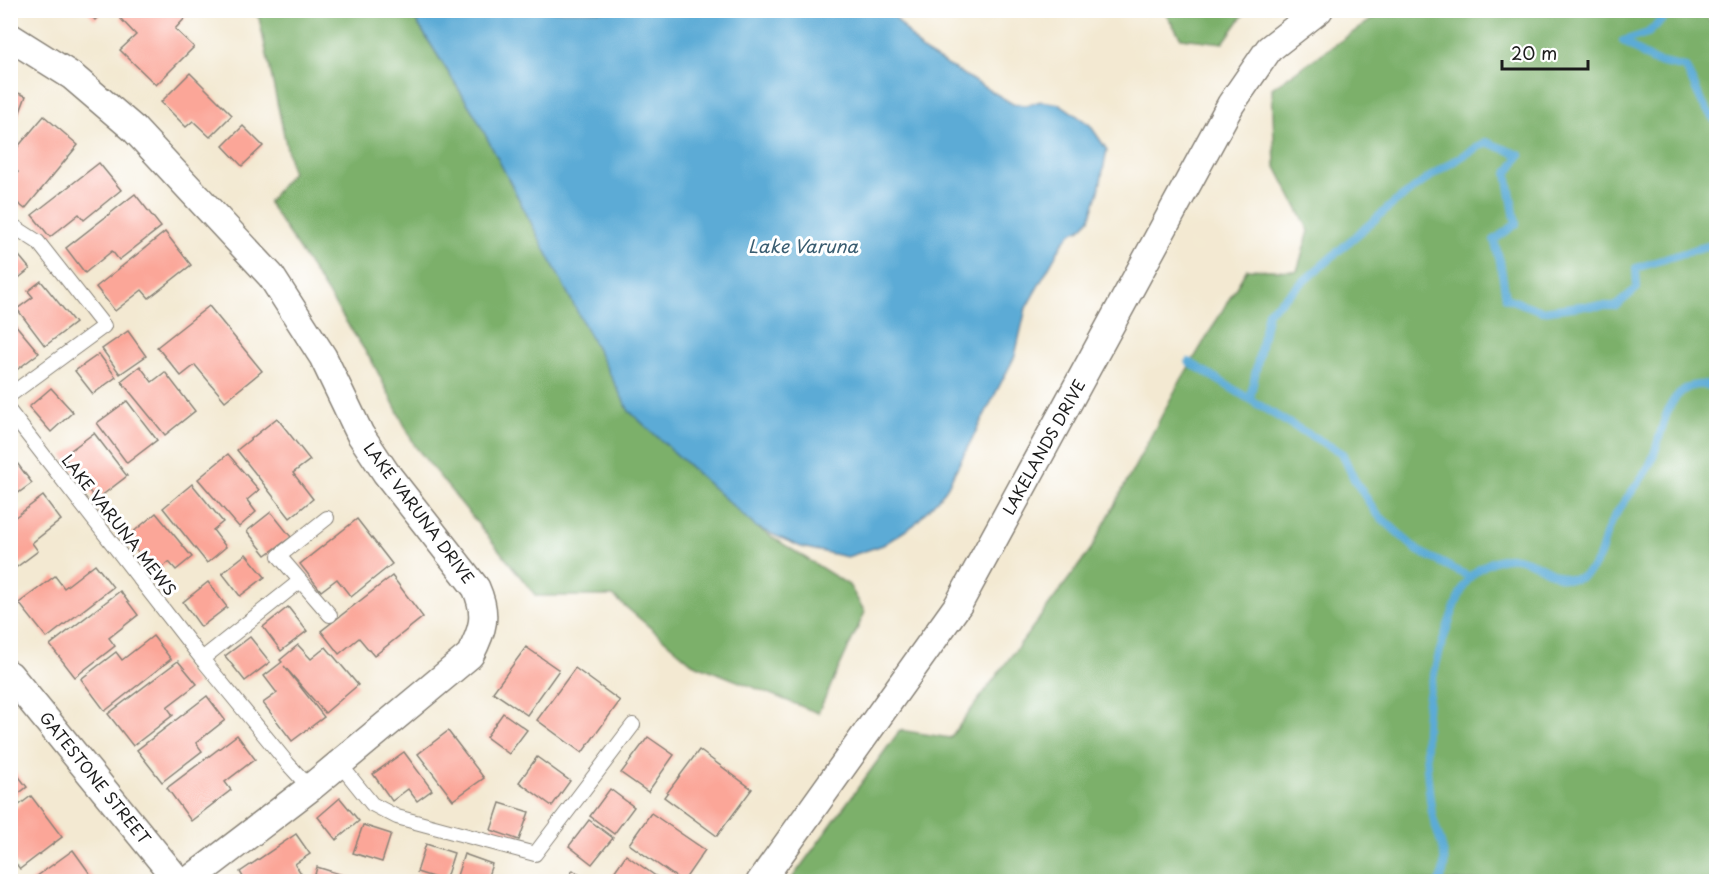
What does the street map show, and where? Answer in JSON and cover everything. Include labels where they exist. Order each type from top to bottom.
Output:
[{"type":"street","name":"LAKELANDS DRIVE","points":[[760,882],[958,605],[1231,104],[1269,50],[1319,10]]},
{"type":"street","name":"LAKE VARUNA DRIVE","points":[[10,37],[72,76],[134,129],[271,276],[323,357],[360,434],[386,473],[476,588],[482,601],[483,618],[479,637],[470,656],[310,788],[187,882]]},
{"type":"street","name":"GATESTONE STREET","points":[[10,675],[179,882]]},
{"type":"lane","points":[[10,224],[38,242],[104,326],[10,395]]},
{"type":"lane","name":"LAKE VARUNA MEWS","points":[[10,412],[202,659],[310,788]]},
{"type":"lane","points":[[327,518],[279,556],[330,615]]},
{"type":"lane","points":[[202,659],[300,581]]},
{"type":"lane","points":[[339,763],[372,804],[397,817],[535,854],[633,725]]},
{"type":"green space","points":[[252,11],[410,11],[475,115],[756,527],[849,585],[865,612],[818,713],[692,663],[613,596],[536,596],[415,446],[373,363],[268,202],[292,172],[259,18]]},
{"type":"green space","points":[[1164,11],[1246,11],[1223,43],[1181,38]]},
{"type":"green space","points":[[1390,11],[1701,11],[1716,27],[1716,881],[790,881],[900,730],[950,738],[1091,549],[1178,385],[1247,269],[1297,271],[1309,231],[1275,165],[1272,88],[1377,16]]},
{"type":"water","name":"Lake Varuna","points":[[410,11],[890,11],[922,50],[1013,104],[1027,105],[1041,101],[1060,104],[1090,125],[1107,150],[1099,191],[1090,219],[1080,229],[1071,233],[1062,244],[1026,308],[1015,356],[945,491],[914,525],[883,545],[847,557],[801,547],[756,527],[629,411],[475,115]]},
{"type":"building","points":[[86,10],[105,10],[95,20]]},
{"type":"building","points":[[127,10],[179,10],[186,17],[175,29],[194,47],[156,85],[120,50],[136,35],[120,18]]},
{"type":"building","points":[[190,73],[232,115],[210,137],[193,121],[186,127],[161,102]]},
{"type":"building","points":[[10,90],[26,96],[11,136],[10,136]]},
{"type":"building","points":[[44,116],[78,145],[25,209],[10,197],[10,180],[18,172],[10,166],[10,156]]},
{"type":"building","points":[[243,126],[263,146],[242,166],[223,146]]},
{"type":"building","points":[[99,163],[121,190],[84,220],[79,214],[50,237],[32,215]]},
{"type":"building","points":[[135,194],[161,227],[119,260],[112,251],[85,273],[66,248]]},
{"type":"building","points":[[165,232],[191,265],[149,298],[142,290],[115,311],[96,287]]},
{"type":"building","points":[[10,245],[30,269],[10,285]]},
{"type":"building","points":[[41,281],[75,323],[45,346],[17,309],[33,297],[28,291]]},
{"type":"building","points":[[209,306],[262,371],[225,401],[195,365],[181,376],[157,347]]},
{"type":"building","points":[[14,323],[39,353],[10,375],[10,325]]},
{"type":"building","points":[[128,331],[146,356],[120,374],[102,349]]},
{"type":"building","points":[[99,354],[116,377],[93,394],[75,371]]},
{"type":"building","points":[[140,366],[152,382],[165,372],[195,411],[165,435],[121,381]]},
{"type":"building","points":[[51,388],[73,412],[51,432],[29,407]]},
{"type":"building","points":[[127,401],[157,440],[127,463],[97,423]]},
{"type":"building","points":[[277,418],[310,460],[293,473],[313,499],[290,518],[237,450]]},
{"type":"building","points":[[94,433],[127,476],[96,500],[63,456]]},
{"type":"building","points":[[228,454],[259,490],[247,500],[256,512],[239,527],[198,479]]},
{"type":"building","points":[[14,459],[32,483],[10,499],[10,461]]},
{"type":"building","points":[[192,484],[223,522],[213,530],[226,547],[207,563],[163,508]]},
{"type":"building","points":[[43,496],[61,520],[32,543],[38,551],[10,572],[10,521]]},
{"type":"building","points":[[271,512],[291,537],[266,555],[247,531]]},
{"type":"building","points":[[156,513],[192,557],[176,570],[169,562],[155,573],[126,538]]},
{"type":"building","points":[[357,519],[392,564],[351,597],[337,579],[321,591],[300,564]]},
{"type":"building","points":[[246,554],[265,577],[240,596],[222,573]]},
{"type":"building","points":[[95,564],[113,587],[47,638],[19,603],[55,576],[64,588]]},
{"type":"building","points":[[392,576],[423,617],[374,656],[359,638],[339,654],[321,631]]},
{"type":"building","points":[[208,582],[227,607],[201,627],[183,602]]},
{"type":"building","points":[[120,591],[138,615],[109,638],[115,646],[75,677],[50,645]]},
{"type":"building","points":[[288,607],[307,631],[281,651],[263,627]]},
{"type":"building","points":[[153,636],[171,659],[105,711],[81,679],[116,652],[122,660]]},
{"type":"building","points":[[250,637],[270,662],[245,681],[225,656]]},
{"type":"building","points":[[298,645],[311,659],[326,647],[358,685],[325,713],[284,666],[324,717],[292,741],[263,703],[277,693],[264,676]]},
{"type":"building","points":[[526,647],[559,670],[527,715],[493,692]]},
{"type":"building","points":[[178,661],[197,684],[167,707],[173,715],[133,746],[108,714]]},
{"type":"building","points":[[575,668],[620,701],[582,753],[537,720]]},
{"type":"building","points":[[207,696],[225,720],[196,743],[202,751],[162,782],[137,750]]},
{"type":"building","points":[[503,713],[527,730],[509,754],[486,737]]},
{"type":"building","points":[[448,731],[484,778],[453,800],[418,754]]},
{"type":"building","points":[[237,735],[255,759],[225,782],[231,790],[191,821],[167,788]]},
{"type":"building","points":[[648,737],[674,755],[648,792],[621,773]]},
{"type":"building","points":[[699,750],[752,789],[717,836],[664,797]]},
{"type":"building","points":[[404,752],[432,790],[417,801],[408,789],[392,801],[373,774]]},
{"type":"building","points":[[537,757],[570,781],[552,806],[519,782]]},
{"type":"building","points":[[10,765],[27,787],[10,800]]},
{"type":"building","points":[[610,789],[634,807],[614,834],[590,816]]},
{"type":"building","points":[[31,796],[62,837],[20,869],[10,856],[10,812]]},
{"type":"building","points":[[340,798],[359,821],[336,840],[318,817]]},
{"type":"building","points":[[500,803],[529,812],[519,840],[491,830]]},
{"type":"building","points":[[651,813],[705,850],[683,882],[629,844]]},
{"type":"building","points":[[589,820],[613,838],[592,864],[569,846]]},
{"type":"building","points":[[363,825],[391,834],[382,862],[353,853]]},
{"type":"building","points":[[296,834],[310,854],[295,864],[304,878],[298,882],[246,882],[240,872]]},
{"type":"building","points":[[426,844],[454,853],[445,881],[417,872]]},
{"type":"building","points":[[73,850],[96,882],[29,882]]},
{"type":"building","points":[[464,854],[492,864],[486,882],[455,882]]},
{"type":"building","points":[[626,855],[664,882],[607,882]]},
{"type":"building","points":[[317,867],[362,881],[362,882],[313,882]]},
{"type":"building","points":[[573,870],[590,882],[565,882]]},
{"type":"waterway","points":[[1661,10],[1666,16],[1648,33],[1623,41],[1653,61],[1686,68],[1703,104],[1716,122]]},
{"type":"waterway","points":[[1250,399],[1268,312],[1394,203],[1441,169],[1486,142],[1520,155],[1507,174],[1516,224],[1494,240],[1506,298],[1542,311],[1580,306],[1616,306],[1637,288],[1636,268],[1716,243]]},
{"type":"waterway","points":[[1189,362],[1342,453],[1354,479],[1376,513],[1418,551],[1470,577]]},
{"type":"waterway","points":[[1439,882],[1444,859],[1430,802],[1426,719],[1439,654],[1454,608],[1466,583],[1480,568],[1498,560],[1510,558],[1528,561],[1570,579],[1579,578],[1589,572],[1600,556],[1612,520],[1650,464],[1665,417],[1674,400],[1683,390],[1692,386],[1706,385],[1716,388]]}]
